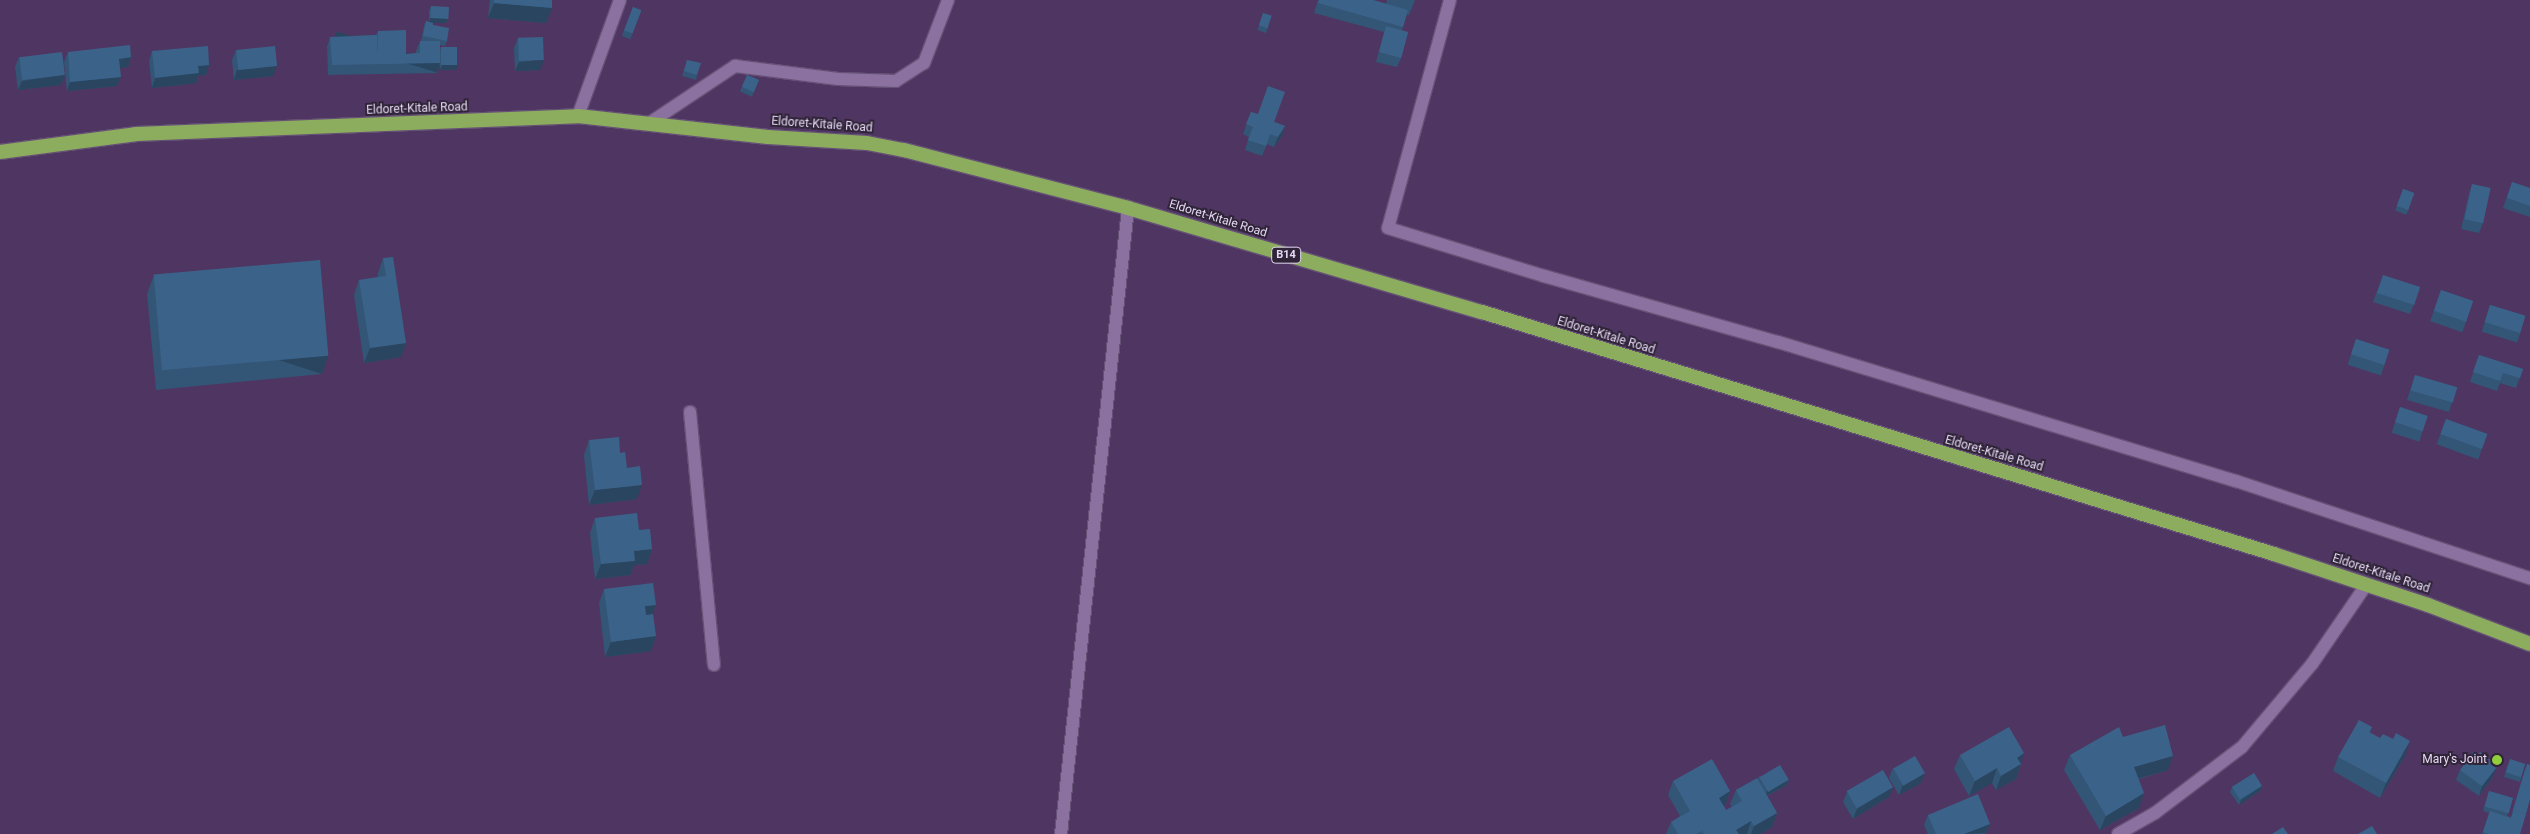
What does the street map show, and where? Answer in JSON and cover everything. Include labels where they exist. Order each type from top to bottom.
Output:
[{"type":"highway","name":"Eldoret-Kitale Road","points":[[0,152],[136,134],[578,116],[768,137],[867,143],[1128,208],[1482,312],[2366,584],[2530,644]]},
{"type":"street","points":[[578,116],[620,0]]},
{"type":"street","points":[[648,124],[735,66],[838,79],[896,81],[924,63],[948,0]]},
{"type":"street","points":[[1450,0],[1388,228],[1544,276],[1778,342],[2226,478],[2530,578]]},
{"type":"street","points":[[1061,834],[1128,208]]},
{"type":"street","points":[[690,412],[714,665]]},
{"type":"street","points":[[2118,834],[2155,813],[2242,746],[2312,664],[2366,584]]},
{"type":"building","points":[[494,0],[552,0],[552,8],[494,3]]},
{"type":"building","points":[[1319,0],[1373,0],[1408,10],[1403,27],[1318,3]]},
{"type":"building","points":[[431,6],[449,7],[448,19],[430,18]]},
{"type":"building","points":[[633,7],[641,10],[632,34],[624,30]]},
{"type":"building","points":[[1263,13],[1272,16],[1268,28],[1259,25]]},
{"type":"building","points":[[426,21],[433,23],[433,25],[449,28],[447,41],[423,36]]},
{"type":"building","points":[[1386,26],[1408,32],[1401,58],[1379,52]]},
{"type":"building","points":[[406,30],[406,54],[420,53],[420,41],[440,41],[440,63],[332,65],[330,37],[377,35],[377,54],[378,31]]},
{"type":"building","points":[[543,37],[544,60],[519,61],[518,38]]},
{"type":"building","points":[[130,45],[131,57],[119,59],[121,77],[70,82],[68,52]]},
{"type":"building","points":[[208,46],[209,65],[198,66],[199,73],[155,78],[152,51]]},
{"type":"building","points":[[275,46],[277,66],[238,70],[236,50]]},
{"type":"building","points":[[441,47],[457,47],[457,65],[441,65]]},
{"type":"building","points":[[62,52],[65,75],[22,80],[19,57]]},
{"type":"building","points":[[687,60],[701,63],[697,75],[684,71]]},
{"type":"building","points":[[747,75],[759,80],[754,92],[742,87]]},
{"type":"building","points":[[1268,86],[1285,92],[1274,122],[1285,126],[1278,137],[1270,134],[1266,146],[1248,140],[1253,127],[1246,124],[1251,112],[1258,114]]},
{"type":"building","points":[[2512,182],[2530,188],[2530,206],[2507,198]]},
{"type":"building","points":[[2472,184],[2491,188],[2483,223],[2465,219]]},
{"type":"building","points":[[2403,189],[2414,193],[2408,210],[2397,206]]},
{"type":"building","points":[[393,257],[406,343],[370,348],[359,280],[386,276],[383,258]]},
{"type":"building","points":[[320,260],[328,356],[162,370],[154,275]]},
{"type":"building","points":[[2383,275],[2420,287],[2414,305],[2377,293]]},
{"type":"building","points":[[2441,290],[2473,301],[2466,322],[2434,311]]},
{"type":"building","points":[[2490,305],[2525,316],[2520,333],[2485,322]]},
{"type":"building","points":[[2356,339],[2389,350],[2384,365],[2351,354]]},
{"type":"building","points":[[2479,355],[2523,369],[2520,378],[2503,373],[2500,381],[2473,372]]},
{"type":"building","points":[[2415,375],[2457,387],[2453,403],[2411,390]]},
{"type":"building","points":[[2400,407],[2428,416],[2423,431],[2395,422]]},
{"type":"building","points":[[2446,419],[2487,434],[2482,449],[2441,434]]},
{"type":"building","points":[[619,437],[620,453],[625,452],[627,468],[640,466],[642,485],[595,490],[589,440]]},
{"type":"building","points":[[637,513],[639,530],[650,529],[652,549],[634,551],[635,561],[601,564],[595,518]]},
{"type":"building","points":[[653,583],[656,605],[645,606],[646,615],[653,614],[656,636],[611,642],[604,589]]},
{"type":"building","points":[[2359,720],[2372,727],[2369,732],[2380,738],[2383,734],[2393,739],[2396,733],[2410,741],[2386,783],[2338,757]]},
{"type":"building","points":[[2165,725],[2173,756],[2134,767],[2144,793],[2106,816],[2070,755],[2119,727],[2123,737]]},
{"type":"building","points":[[2009,727],[2024,753],[2017,758],[2021,764],[2001,776],[1997,768],[1975,781],[1960,755]]},
{"type":"building","points":[[2473,752],[2478,755],[2480,752],[2492,761],[2490,764],[2496,768],[2482,786],[2460,770]]},
{"type":"building","points":[[1915,756],[1925,773],[1903,786],[1893,769]]},
{"type":"building","points":[[1712,759],[1730,791],[1719,798],[1726,810],[1742,801],[1736,790],[1757,778],[1777,813],[1754,826],[1751,821],[1736,830],[1739,834],[1704,834],[1702,831],[1696,834],[1678,834],[1671,822],[1690,811],[1673,781]]},
{"type":"building","points":[[2510,759],[2525,764],[2521,777],[2506,772]]},
{"type":"building","points":[[2527,764],[2530,765],[2530,799],[2526,814],[2514,810],[2512,813]]},
{"type":"building","points":[[1780,765],[1789,780],[1768,792],[1759,777]]},
{"type":"building","points":[[1883,770],[1893,787],[1857,808],[1847,791]]},
{"type":"building","points":[[2254,773],[2262,786],[2240,799],[2232,787]]},
{"type":"building","points":[[2489,791],[2513,798],[2509,813],[2485,806]]},
{"type":"building","points":[[1978,794],[1990,824],[1964,834],[1936,834],[1928,815]]},
{"type":"building","points":[[2514,810],[2526,814],[2520,834],[2489,834],[2483,832],[2490,811],[2511,818]]},
{"type":"building","points":[[2372,826],[2377,834],[2358,834]]},
{"type":"building","points":[[2283,827],[2288,834],[2272,834]]},
{"type":"place","name":"Mary's Joint","points":[[2497,760]]}]
